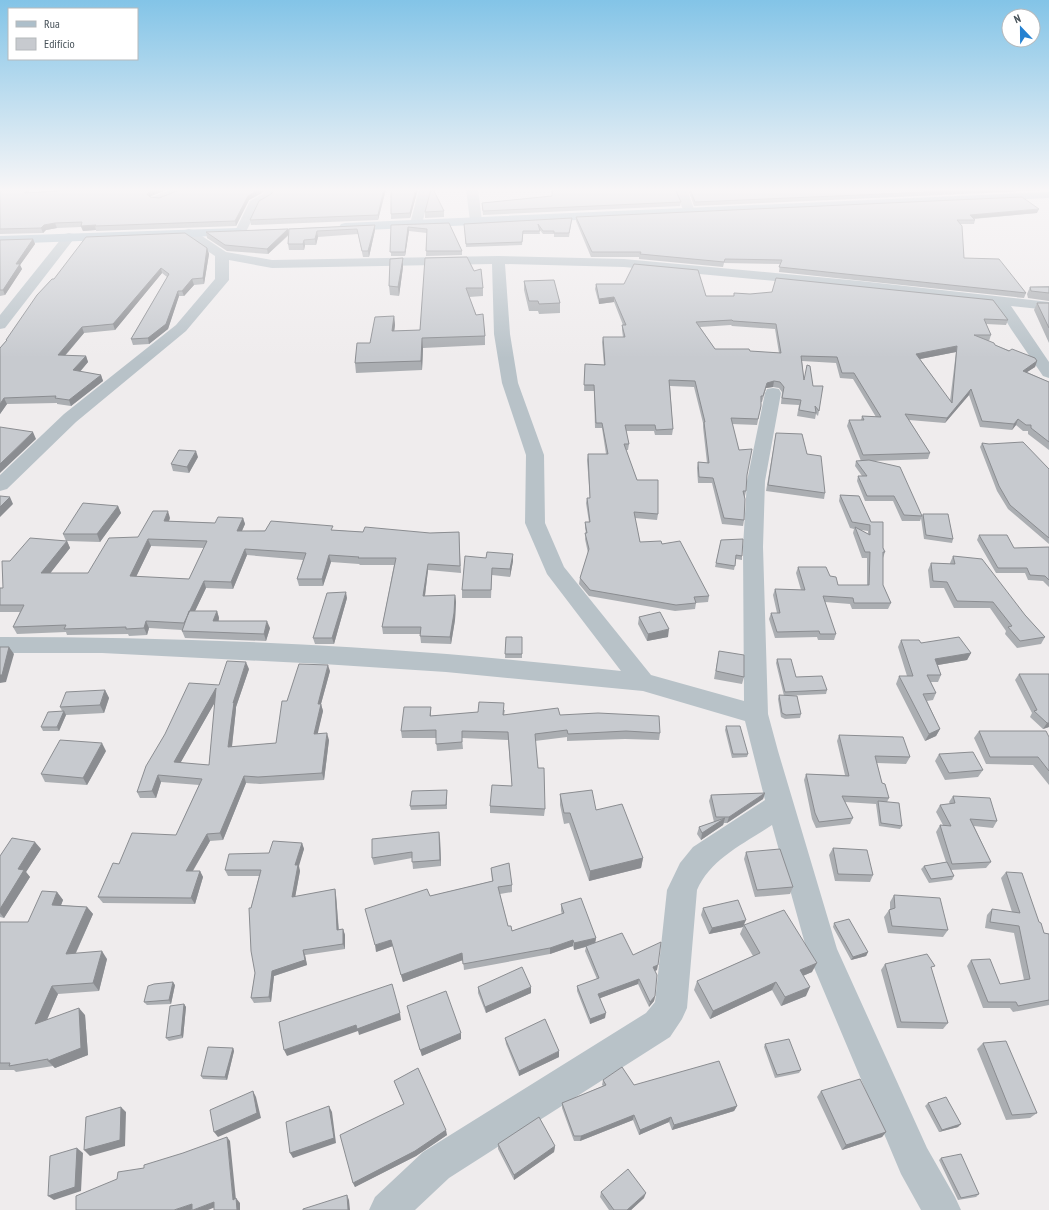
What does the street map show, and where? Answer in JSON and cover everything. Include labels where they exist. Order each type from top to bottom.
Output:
[{"type":"street","points":[[0,324],[63,245]]},
{"type":"street","points":[[207,245],[222,255],[272,264],[498,260],[624,263],[1049,306]]},
{"type":"street","points":[[222,255],[234,277]]},
{"type":"street","points":[[498,260],[502,334],[510,383],[535,455],[535,523],[554,569],[643,682]]},
{"type":"street","points":[[0,485],[70,418],[181,328],[234,277],[272,264]]},
{"type":"street","points":[[1001,301],[1018,329],[1049,373]]},
{"type":"street","points":[[773,393],[756,489],[753,547],[756,714],[780,805],[822,951],[914,1161],[942,1210]]},
{"type":"street","points":[[0,645],[102,645],[446,663],[643,682],[756,714]]},
{"type":"street","points":[[388,1210],[436,1165],[658,1025],[671,1008],[682,890],[690,872],[703,856],[780,805]]},
{"type":"building","points":[[0,245],[29,245],[16,264],[20,264],[3,290],[0,290]]},
{"type":"building","points":[[80,245],[203,245],[207,248],[203,278],[192,279],[182,291],[178,291],[166,324],[148,338],[131,339],[169,274],[161,268],[113,324],[82,327],[58,355],[86,356],[73,370],[101,375],[69,400],[55,398],[56,396],[4,398],[0,404],[0,348],[37,295],[52,279],[54,279]]},
{"type":"building","points":[[230,245],[271,245],[267,249]]},
{"type":"building","points":[[361,245],[369,245],[368,251],[362,251]]},
{"type":"building","points":[[390,245],[406,245],[405,252],[390,252]]},
{"type":"building","points":[[426,245],[459,245],[462,251],[426,251]]},
{"type":"building","points":[[589,245],[963,245],[964,258],[999,259],[1026,293],[779,267],[782,260],[725,259],[724,262],[640,254],[641,252],[592,252]]},
{"type":"building","points":[[467,257],[474,271],[481,269],[483,288],[466,288],[476,315],[483,314],[485,336],[422,338],[421,361],[355,363],[357,343],[370,343],[375,317],[394,316],[392,331],[420,330],[425,258]]},
{"type":"building","points":[[403,258],[398,287],[389,286],[390,259]]},
{"type":"building","points":[[634,264],[698,270],[706,296],[734,296],[734,293],[750,294],[772,292],[776,278],[993,300],[1008,320],[984,319],[991,335],[974,335],[1009,351],[1012,349],[1035,358],[1037,361],[1023,371],[1049,382],[1049,442],[1031,428],[1031,425],[1026,425],[1018,419],[1014,424],[982,421],[971,389],[947,418],[905,414],[930,453],[863,455],[849,420],[864,420],[862,416],[881,417],[854,373],[842,373],[837,357],[801,356],[804,380],[807,365],[810,366],[813,386],[823,386],[819,411],[815,406],[816,413],[799,410],[801,400],[782,398],[784,387],[780,382],[774,381],[767,383],[763,396],[761,396],[761,406],[758,419],[731,418],[739,450],[752,449],[747,475],[746,491],[743,491],[745,499],[744,520],[724,518],[713,478],[699,477],[698,462],[709,463],[705,422],[695,381],[669,380],[673,429],[656,430],[655,425],[625,425],[629,444],[624,444],[637,480],[658,480],[658,514],[634,512],[640,542],[661,541],[662,544],[680,541],[709,596],[694,597],[696,603],[676,605],[590,590],[580,578],[589,549],[585,533],[587,533],[585,522],[590,522],[587,498],[590,498],[588,454],[608,454],[602,423],[596,423],[594,385],[584,385],[585,364],[605,365],[603,337],[625,337],[622,325],[626,325],[614,297],[599,299],[596,284],[624,284]],"holes":[[[732,320],[776,324],[781,353],[750,351],[749,349],[715,349],[696,322]],[[957,346],[952,403],[916,354]]]},
{"type":"building","points":[[554,280],[560,303],[539,304],[538,301],[529,301],[524,281]]},
{"type":"building","points":[[1030,287],[1049,287],[1049,293],[1031,291]]},
{"type":"building","points":[[1037,303],[1049,303],[1049,328]]},
{"type":"building","points":[[0,427],[33,432],[0,464]]},
{"type":"building","points":[[776,433],[802,434],[807,454],[821,456],[825,493],[768,485]]},
{"type":"building","points":[[1023,442],[1049,469],[1049,538],[1010,505],[999,486],[982,443]]},
{"type":"building","points":[[179,450],[196,451],[187,467],[171,464]]},
{"type":"building","points":[[869,460],[900,467],[922,516],[904,515],[894,496],[867,496],[858,476],[867,476],[856,461]]},
{"type":"building","points":[[840,495],[859,496],[871,522],[883,522],[883,548],[885,552],[883,552],[883,585],[891,603],[854,603],[853,598],[823,596],[836,634],[820,634],[819,631],[777,632],[771,613],[780,613],[775,589],[805,590],[798,567],[826,567],[830,576],[836,577],[838,585],[869,585],[870,552],[865,552],[855,527],[870,535],[870,525],[852,522]]},
{"type":"building","points":[[0,496],[10,497],[0,507]]},
{"type":"building","points":[[83,503],[118,506],[97,534],[63,534]]},
{"type":"building","points":[[153,511],[168,511],[164,521],[215,523],[218,517],[243,518],[237,531],[265,531],[271,521],[333,526],[331,530],[363,532],[365,527],[430,533],[459,532],[460,566],[428,564],[423,596],[455,595],[450,637],[420,636],[421,627],[382,627],[396,558],[358,558],[359,557],[329,555],[322,579],[297,579],[306,553],[245,549],[231,582],[204,581],[184,623],[146,621],[144,628],[126,629],[126,627],[64,629],[66,625],[13,627],[24,605],[0,605],[0,588],[3,588],[2,561],[10,561],[30,538],[67,541],[41,573],[88,573],[109,538],[138,537]],"holes":[[[148,539],[207,541],[189,579],[130,576]]]},
{"type":"building","points":[[923,514],[948,514],[953,539],[926,535]]},
{"type":"building","points":[[979,535],[1007,535],[1014,548],[1049,547],[1049,580],[1045,576],[1030,575],[1027,568],[998,568]]},
{"type":"building","points":[[743,539],[742,556],[736,555],[735,566],[716,563],[721,540]]},
{"type":"building","points":[[487,552],[513,554],[510,569],[492,568],[491,590],[462,590],[465,556],[486,558]]},
{"type":"building","points":[[953,556],[982,559],[1025,615],[1045,637],[1020,641],[1008,627],[1012,626],[993,602],[957,601],[947,582],[933,581],[931,563],[955,564]]},
{"type":"building","points":[[346,592],[332,638],[313,638],[327,593]]},
{"type":"building","points":[[189,611],[217,611],[213,621],[267,621],[264,634],[182,631]]},
{"type":"building","points":[[660,612],[669,629],[648,634],[639,617]]},
{"type":"building","points":[[506,637],[522,637],[522,654],[505,654]]},
{"type":"building","points":[[959,637],[971,653],[935,659],[941,675],[927,675],[936,693],[923,694],[940,729],[929,734],[899,676],[913,676],[901,640],[919,640],[921,643]]},
{"type":"building","points":[[0,647],[9,647],[2,675],[0,675]]},
{"type":"building","points":[[719,651],[744,655],[744,677],[716,671]]},
{"type":"building","points":[[777,659],[791,659],[796,677],[822,676],[827,690],[785,692]]},
{"type":"building","points":[[227,661],[246,662],[233,703],[234,702],[228,747],[276,743],[282,701],[287,701],[299,664],[328,665],[318,704],[321,704],[314,734],[327,733],[322,773],[258,777],[244,776],[220,833],[207,834],[186,871],[200,871],[191,898],[98,897],[113,863],[119,864],[132,833],[176,835],[202,779],[158,775],[152,791],[137,792],[146,766],[165,734],[189,683],[219,685]],"holes":[[[216,688],[209,765],[174,762]]]},
{"type":"building","points":[[1019,674],[1049,674],[1049,723],[1047,723],[1034,711],[1037,710]]},
{"type":"building","points":[[105,690],[100,705],[60,707],[66,692]]},
{"type":"building","points":[[779,695],[797,696],[801,714],[786,715],[782,713]]},
{"type":"building","points":[[479,702],[504,703],[503,715],[558,708],[560,715],[598,713],[659,716],[660,733],[626,731],[568,734],[567,730],[535,734],[538,768],[544,768],[545,809],[490,806],[492,785],[512,786],[508,732],[462,731],[462,742],[436,744],[436,730],[401,731],[404,707],[431,707],[430,716],[478,712]]},
{"type":"building","points":[[64,711],[57,727],[41,727],[48,712]]},
{"type":"building","points":[[726,726],[740,726],[748,754],[733,754]]},
{"type":"building","points":[[979,731],[1046,731],[1049,737],[1049,771],[1038,757],[990,757]]},
{"type":"building","points":[[839,735],[903,737],[910,757],[875,756],[882,783],[885,784],[889,798],[842,796],[853,818],[819,822],[815,813],[806,774],[849,776]]},
{"type":"building","points":[[60,740],[102,743],[83,778],[41,774]]},
{"type":"building","points":[[973,752],[983,770],[949,773],[939,754]]},
{"type":"building","points":[[447,790],[446,805],[410,806],[412,791]]},
{"type":"building","points":[[592,790],[596,810],[622,804],[643,858],[590,871],[570,813],[564,813],[560,794]]},
{"type":"building","points":[[765,793],[729,817],[716,817],[711,795]]},
{"type":"building","points":[[953,796],[990,798],[997,821],[970,819],[991,862],[952,864],[940,825],[951,826],[940,805],[955,803]]},
{"type":"building","points":[[878,801],[899,803],[902,826],[881,823]]},
{"type":"building","points":[[725,818],[702,833],[699,827]]},
{"type":"building","points":[[439,832],[440,860],[412,862],[412,852],[372,858],[372,839]]},
{"type":"building","points":[[12,838],[35,842],[18,869],[24,870],[0,909],[0,856]]},
{"type":"building","points":[[273,841],[302,843],[295,865],[298,865],[292,897],[335,889],[337,930],[343,929],[343,944],[303,950],[305,960],[272,971],[269,997],[251,998],[255,973],[251,951],[249,908],[251,908],[261,870],[225,870],[229,854],[269,853]]},
{"type":"building","points":[[833,848],[867,850],[873,875],[838,874]]},
{"type":"building","points":[[780,849],[793,887],[757,890],[746,852]]},
{"type":"building","points":[[947,862],[954,876],[931,879],[924,866]]},
{"type":"building","points":[[509,863],[512,885],[498,887],[508,926],[511,926],[512,931],[564,913],[561,904],[581,898],[596,938],[574,943],[573,940],[550,948],[463,964],[462,953],[401,975],[391,940],[375,945],[365,909],[427,889],[430,896],[493,881],[491,868]]},
{"type":"building","points":[[1006,872],[1022,873],[1039,922],[1041,923],[1044,933],[1049,934],[1049,1000],[1018,1006],[1016,1002],[988,1002],[971,960],[990,959],[1000,984],[1030,979],[1019,926],[990,922],[992,909],[1020,913]]},
{"type":"building","points":[[42,891],[57,892],[52,905],[87,907],[66,954],[102,951],[93,983],[52,986],[35,1024],[79,1008],[81,1048],[48,1061],[48,1059],[9,1066],[10,1063],[0,1063],[0,922],[28,922]]},
{"type":"building","points":[[894,895],[940,898],[948,930],[892,926],[889,910],[895,908]]},
{"type":"building","points":[[738,900],[746,920],[712,928],[703,908]]},
{"type":"building","points":[[784,910],[817,963],[800,970],[810,987],[785,997],[776,982],[713,1011],[697,981],[760,953],[744,925]]},
{"type":"building","points":[[849,919],[868,952],[853,957],[834,923]]},
{"type":"building","points":[[622,933],[633,955],[661,942],[658,965],[653,967],[657,975],[655,996],[650,1002],[639,979],[598,994],[606,1013],[590,1019],[577,986],[599,978],[586,946]]},
{"type":"building","points":[[927,954],[935,966],[931,967],[948,1023],[901,1022],[885,964]]},
{"type":"building","points":[[522,967],[531,987],[485,1007],[478,987]]},
{"type":"building","points":[[173,982],[169,1000],[144,1002],[148,986]]},
{"type":"building","points":[[392,984],[400,1013],[357,1029],[356,1025],[284,1050],[279,1022]]},
{"type":"building","points":[[446,991],[461,1033],[420,1050],[407,1006]]},
{"type":"building","points":[[184,1004],[181,1035],[166,1038],[170,1006]]},
{"type":"building","points":[[545,1019],[559,1051],[519,1071],[505,1038]]},
{"type":"building","points":[[789,1039],[801,1070],[777,1075],[765,1044]]},
{"type":"building","points":[[1006,1041],[1037,1113],[1012,1115],[983,1043]]},
{"type":"building","points":[[208,1047],[233,1048],[225,1077],[201,1076]]},
{"type":"building","points":[[719,1061],[737,1106],[674,1125],[671,1117],[640,1130],[634,1115],[581,1136],[574,1136],[562,1103],[606,1085],[603,1080],[622,1067],[634,1085]]},
{"type":"building","points":[[418,1068],[446,1130],[415,1151],[353,1183],[340,1135],[404,1104],[394,1081]]},
{"type":"building","points":[[860,1079],[886,1132],[846,1145],[821,1091]]},
{"type":"building","points":[[253,1091],[257,1113],[214,1132],[210,1110]]},
{"type":"building","points":[[946,1097],[961,1124],[942,1130],[928,1103]]},
{"type":"building","points":[[329,1106],[334,1138],[290,1153],[286,1122]]},
{"type":"building","points":[[121,1107],[120,1140],[84,1150],[86,1117]]},
{"type":"building","points":[[539,1117],[555,1146],[514,1175],[498,1144]]},
{"type":"building","points":[[227,1137],[233,1200],[236,1198],[237,1210],[214,1210],[214,1202],[193,1210],[192,1204],[174,1210],[76,1210],[76,1196],[117,1179],[118,1172],[144,1168],[144,1165]]},
{"type":"building","points":[[77,1148],[75,1187],[48,1196],[50,1156]]},
{"type":"building","points":[[961,1154],[979,1194],[961,1198],[941,1158]]},
{"type":"building","points":[[628,1169],[646,1193],[627,1210],[614,1210],[601,1192]]},
{"type":"building","points":[[347,1195],[348,1210],[303,1210],[303,1209]]}]
